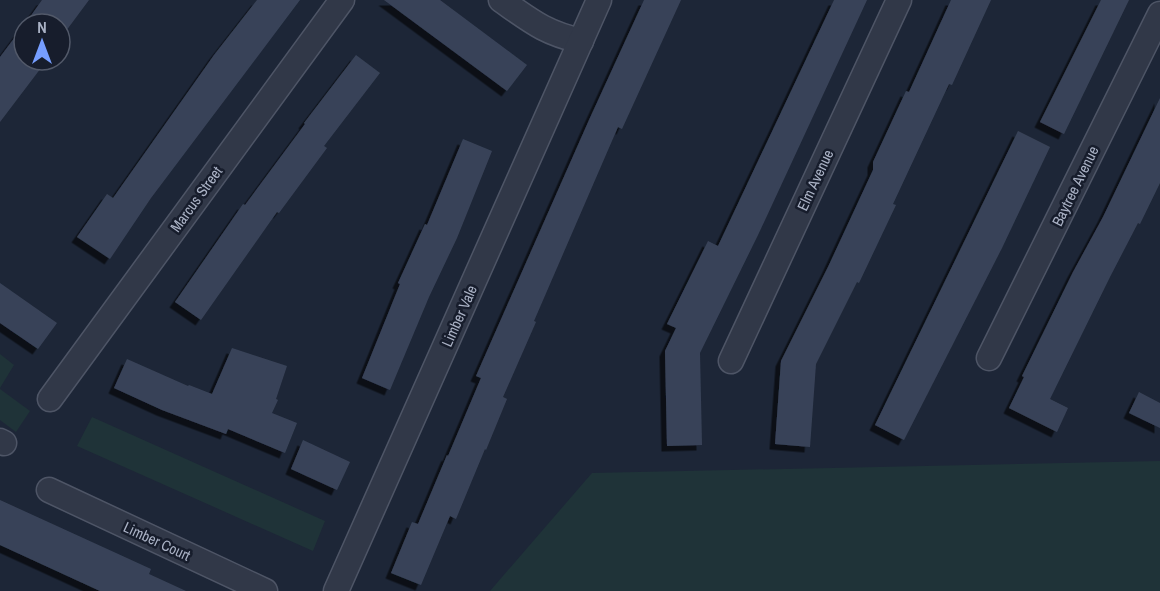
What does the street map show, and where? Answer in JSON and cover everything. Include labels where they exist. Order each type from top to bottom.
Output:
[{"type":"street","name":"Marcus Street","points":[[50,399],[342,0]]},
{"type":"street","points":[[501,0],[543,30],[581,42]]},
{"type":"street","name":"Limber Vale","points":[[336,591],[599,0]]},
{"type":"street","name":"Elm Avenue","points":[[731,361],[900,0]]},
{"type":"street","name":"Baytree Avenue","points":[[989,358],[1160,14]]},
{"type":"street","name":"Limber Court","points":[[49,490],[265,591]]},
{"type":"green space","points":[[0,354],[14,365],[0,388]]},
{"type":"green space","points":[[0,389],[30,411],[16,432],[0,420]]},
{"type":"green space","points":[[92,417],[325,521],[313,551],[77,446]]},
{"type":"green space","points":[[1160,461],[1160,591],[490,591],[592,473]]},
{"type":"building","points":[[42,0],[89,0],[72,23],[72,12],[34,12]]},
{"type":"building","points":[[257,0],[300,0],[151,198],[110,259],[77,237],[107,194],[113,198],[214,55]]},
{"type":"building","points":[[384,0],[440,0],[527,65],[507,91]]},
{"type":"building","points":[[644,0],[681,0],[622,129],[618,127],[534,321],[536,322],[503,397],[507,399],[456,519],[450,516],[421,585],[391,573],[412,522],[418,524],[481,378],[476,376]]},
{"type":"building","points":[[834,0],[867,0],[758,235],[700,353],[702,445],[667,446],[665,351],[676,328],[667,324],[708,241],[718,246]]},
{"type":"building","points":[[951,0],[991,0],[893,204],[896,205],[859,283],[857,282],[816,364],[810,447],[775,444],[781,361],[828,267],[873,170],[873,162],[906,91],[909,92]]},
{"type":"building","points":[[1101,0],[1129,0],[1064,134],[1040,122]]},
{"type":"building","points":[[12,41],[12,72],[38,72],[0,122],[0,57]]},
{"type":"building","points":[[356,55],[380,73],[324,146],[327,148],[279,213],[277,212],[201,320],[175,302],[243,204],[245,205]]},
{"type":"building","points":[[1160,98],[1160,183],[1110,277],[1050,399],[1068,408],[1057,432],[1009,408],[1024,377],[1022,376],[1103,217]]},
{"type":"building","points":[[1018,131],[1050,147],[1002,248],[904,440],[875,425]]},
{"type":"building","points":[[463,139],[492,151],[457,238],[429,297],[390,390],[362,378],[400,284],[398,283],[425,224],[427,225]]},
{"type":"building","points":[[0,283],[57,323],[38,349],[0,323]]},
{"type":"building","points":[[232,348],[287,366],[272,413],[297,423],[285,453],[228,429],[226,434],[162,410],[114,388],[127,359],[212,394]]},
{"type":"building","points":[[1139,392],[1160,403],[1160,428],[1129,413]]},
{"type":"building","points":[[303,440],[350,462],[337,490],[291,469]]},
{"type":"building","points":[[0,500],[151,569],[149,574],[186,591],[100,591],[0,545]]}]
